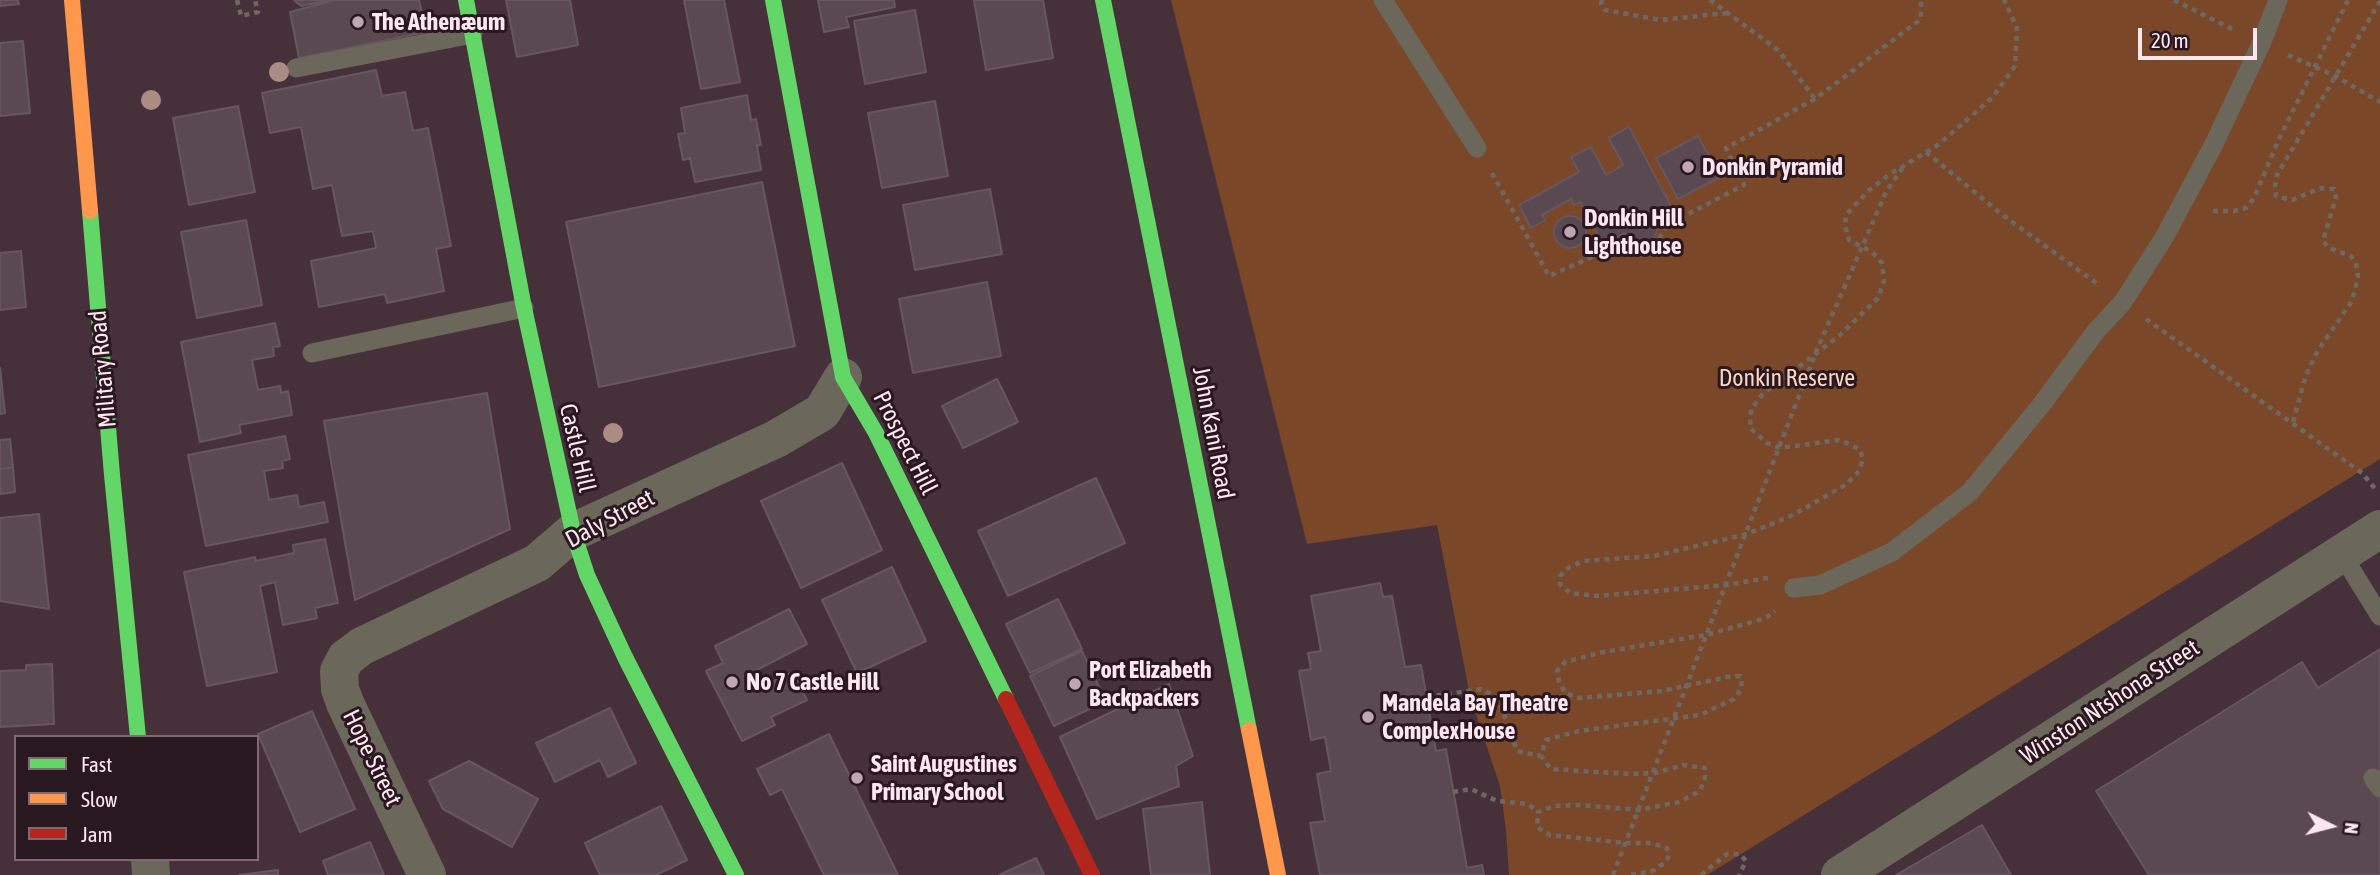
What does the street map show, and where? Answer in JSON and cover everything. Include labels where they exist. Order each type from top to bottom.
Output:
[{"type":"street","name":"Military Road","points":[[72,0],[111,461],[138,735]]},
{"type":"street","name":"Castle Hill","points":[[466,0],[524,308],[573,532],[587,575],[620,645],[736,875]]},
{"type":"street","name":"Prospect Hill","points":[[773,0],[843,377],[876,433],[1092,875]]},
{"type":"street","name":"John Kani Road","points":[[1102,0],[1278,875]]},
{"type":"street","name":"Daly Street","points":[[362,646],[537,563],[573,532],[775,439],[822,412],[843,377]]},
{"type":"street","name":"Winston Ntshona Street","points":[[1840,875],[2380,529]]},
{"type":"street","name":"Hope Street","points":[[362,646],[346,658],[339,671],[340,689],[428,875]]},
{"type":"lane","points":[[1383,0],[1477,148]]},
{"type":"lane","points":[[1794,587],[1821,585],[1892,552],[1970,492],[2042,404],[2096,331],[2123,302],[2165,236],[2220,131],[2261,44],[2278,0]]},
{"type":"lane","points":[[296,68],[473,34]]},
{"type":"lane","points":[[312,353],[524,308]]},
{"type":"lane","points":[[2341,553],[2380,615]]},
{"type":"path","points":[[237,0],[241,16],[258,12],[256,0]]},
{"type":"path","points":[[1602,0],[1601,4],[1605,10],[1661,20],[1728,13]]},
{"type":"path","points":[[1710,0],[1778,50],[1815,99]]},
{"type":"path","points":[[1477,148],[1549,276],[1617,246],[1638,252],[1656,244],[1667,225],[1744,185],[1726,148],[1815,99],[1921,19],[1921,0]]},
{"type":"path","points":[[1541,756],[1546,740],[1578,732],[1700,716],[1734,699],[1742,688],[1740,676],[1662,691],[1580,698],[1565,693],[1557,671],[1565,662],[1604,652],[1706,635],[1766,618],[1790,600],[1794,587],[1790,582],[1765,577],[1726,585],[1598,596],[1570,593],[1560,584],[1560,576],[1568,568],[1583,561],[1654,556],[1747,534],[1793,515],[1847,484],[1859,471],[1863,459],[1860,450],[1838,440],[1780,448],[1767,443],[1750,428],[1751,409],[1763,394],[1839,336],[1878,299],[1884,281],[1882,263],[1872,253],[1849,240],[1845,226],[1846,215],[1868,191],[1926,152],[1993,97],[2014,66],[2017,28],[2004,0]]},
{"type":"path","points":[[2182,203],[2208,211],[2246,208],[2254,198],[2284,127],[2347,0]]},
{"type":"path","points":[[2380,1],[2277,175],[2275,187],[2276,196],[2292,200],[2321,188],[2334,189],[2336,197],[2323,241],[2329,248],[2351,256],[2356,263],[2358,277],[2352,301],[2317,352],[2306,375],[2293,422],[2362,473],[2380,494]]},
{"type":"path","points":[[1926,152],[2000,213]]},
{"type":"path","points":[[1613,875],[1655,773],[1816,352],[1886,192],[1905,165]]},
{"type":"path","points":[[1427,697],[1481,689],[1492,694],[1501,706],[1517,751],[1541,756],[1551,769],[1607,774],[1655,773],[1683,765],[1705,768],[1705,778],[1700,791],[1679,802],[1639,810],[1580,805],[1555,806],[1538,812]]},
{"type":"path","points":[[1453,792],[1471,789],[1497,801],[1528,804],[1538,812]]},
{"type":"path","points":[[1538,812],[1537,827],[1550,835],[1651,843],[1667,848],[1669,855],[1666,862],[1652,871],[1631,875]]},
{"type":"path","points":[[1701,875],[1727,855],[1740,854],[1746,861],[1739,875]]},
{"type":"green space","name":"Donkin Reserve","points":[[1171,0],[2380,0],[2380,459],[1707,875],[1509,875],[1500,786],[1470,696],[1437,525],[1307,544]]},
{"type":"building","points":[[0,0],[18,0],[19,4],[0,6]]},
{"type":"building","name":"The Athenæum","points":[[294,0],[329,0],[301,6]]},
{"type":"building","name":"The Athenæum","points":[[334,0],[419,0],[426,32],[299,58],[290,12]]},
{"type":"building","points":[[506,0],[570,0],[578,45],[517,57]]},
{"type":"building","points":[[684,0],[724,0],[740,82],[701,89]]},
{"type":"building","points":[[818,0],[894,0],[895,7],[846,17],[849,27],[824,32]]},
{"type":"building","points":[[974,0],[1043,0],[1053,58],[986,70]]},
{"type":"building","points":[[915,10],[926,72],[865,84],[854,21]]},
{"type":"building","points":[[23,41],[30,113],[0,116],[0,43]]},
{"type":"building","points":[[376,70],[382,96],[405,92],[413,131],[428,128],[451,246],[436,249],[444,291],[387,303],[385,294],[319,307],[311,261],[376,248],[373,231],[342,236],[332,185],[313,189],[301,127],[270,133],[262,93]]},
{"type":"building","points":[[747,95],[751,120],[756,119],[761,145],[757,145],[761,170],[695,182],[690,158],[683,160],[678,134],[685,133],[681,108]]},
{"type":"building","points":[[935,101],[948,176],[882,188],[868,113]]},
{"type":"building","points":[[238,106],[255,192],[189,205],[173,118]]},
{"type":"building","points":[[1629,127],[1671,206],[1650,218],[1657,230],[1653,241],[1644,246],[1631,245],[1625,233],[1603,245],[1580,202],[1574,205],[1571,199],[1542,215],[1545,220],[1531,228],[1519,205],[1579,172],[1571,157],[1591,147],[1606,175],[1623,165],[1609,138]]},
{"type":"building","name":"Donkin Pyramid","points":[[1698,136],[1720,177],[1678,199],[1656,158]]},
{"type":"building","points":[[762,182],[795,346],[599,387],[566,222]]},
{"type":"building","points":[[990,189],[1002,254],[915,270],[903,205]]},
{"type":"building","name":"Donkin Hill Lighthouse","points":[[1570,216],[1581,221],[1586,232],[1581,243],[1570,248],[1559,243],[1554,232],[1559,221]]},
{"type":"building","points":[[246,220],[262,305],[197,318],[181,232]]},
{"type":"building","points":[[21,251],[26,307],[0,310],[0,253]]},
{"type":"building","points":[[987,282],[1001,356],[913,373],[899,299]]},
{"type":"building","points":[[275,323],[280,346],[273,347],[274,356],[252,360],[258,390],[280,386],[281,393],[288,391],[292,415],[239,425],[241,433],[200,442],[181,342]]},
{"type":"building","points":[[0,368],[5,413],[0,414]]},
{"type":"building","points":[[997,379],[1018,422],[963,448],[942,406]]},
{"type":"building","points":[[487,393],[510,529],[355,600],[324,421]]},
{"type":"building","points":[[285,436],[290,459],[282,461],[283,468],[264,471],[269,500],[297,495],[299,507],[324,502],[328,522],[206,546],[188,455]]},
{"type":"building","points":[[10,439],[13,467],[0,469],[0,440]]},
{"type":"building","points":[[842,463],[882,550],[801,588],[761,501]]},
{"type":"building","points":[[13,467],[15,492],[0,494],[0,469]]},
{"type":"building","points":[[1096,478],[1125,543],[1008,596],[978,531]]},
{"type":"building","points":[[39,514],[49,609],[0,601],[0,518]]},
{"type":"building","points":[[325,539],[338,603],[315,608],[317,618],[283,625],[275,582],[260,586],[277,672],[207,686],[184,572],[255,557],[256,561],[294,553],[293,545]]},
{"type":"building","points":[[892,567],[926,641],[857,673],[822,600]]},
{"type":"building","name":"Mandela Bay Theatre ComplexHouse","points":[[1380,583],[1383,597],[1392,596],[1405,667],[1421,665],[1436,751],[1446,749],[1467,868],[1482,865],[1484,875],[1320,875],[1310,823],[1325,821],[1317,774],[1331,771],[1325,737],[1311,740],[1299,671],[1311,669],[1308,653],[1321,651],[1311,596]]},
{"type":"building","points":[[1058,599],[1082,649],[1030,673],[1006,624]]},
{"type":"building","name":"No 7 Castle Hill","points":[[789,609],[807,644],[749,674],[757,689],[793,672],[807,700],[771,717],[775,725],[742,741],[706,671],[723,663],[715,646]]},
{"type":"building","points":[[2380,649],[2380,875],[2149,875],[2096,791],[2302,662],[2318,688]]},
{"type":"building","points":[[1082,651],[1106,701],[1054,726],[1030,676]]},
{"type":"building","points":[[52,664],[54,724],[0,727],[0,671],[26,670],[26,665]]},
{"type":"building","points":[[1169,684],[1193,756],[1176,766],[1179,786],[1097,819],[1060,737]]},
{"type":"building","points":[[610,708],[636,763],[608,777],[600,760],[555,782],[536,743]]},
{"type":"building","points":[[312,711],[355,809],[300,832],[258,734]]},
{"type":"building","points":[[829,734],[898,875],[824,875],[782,789],[770,795],[757,769]]},
{"type":"building","points":[[469,761],[538,799],[512,847],[443,809],[429,781]]},
{"type":"building","points":[[1202,802],[1210,875],[1151,875],[1143,809]]},
{"type":"building","points":[[661,806],[687,860],[656,875],[600,875],[585,843]]},
{"type":"building","points":[[1982,825],[2011,875],[1896,875]]},
{"type":"building","points":[[370,842],[384,875],[328,875],[323,861]]},
{"type":"building","points":[[1036,858],[1044,875],[999,875]]},
{"type":"building","points":[[278,870],[278,875],[239,875]]},
{"type":"traffic: fast","points":[[466,0],[524,308],[573,532],[587,575],[625,657],[736,875]]},
{"type":"traffic: fast","points":[[773,0],[843,377],[876,433],[1006,699]]},
{"type":"traffic: fast","points":[[1103,0],[1249,730]]},
{"type":"traffic: fast","points":[[90,211],[138,735]]},
{"type":"traffic: slow","points":[[72,0],[90,211]]},
{"type":"traffic: slow","points":[[1249,730],[1278,875]]},
{"type":"traffic: jam","points":[[1006,699],[1092,875]]},
{"type":"place","name":"The Athenæum","points":[[358,22]]},
{"type":"place","name":"Donkin Pyramid","points":[[1688,167]]},
{"type":"place","name":"Donkin Hill Lighthouse","points":[[1570,232]]},
{"type":"place","name":"No 7 Castle Hill","points":[[732,682]]},
{"type":"place","name":"Port Elizabeth Backpackers","points":[[1075,684]]},
{"type":"place","name":"Mandela Bay Theatre ComplexHouse","points":[[1368,717]]},
{"type":"place","name":"Saint Augustines Primary School","points":[[857,778]]}]
